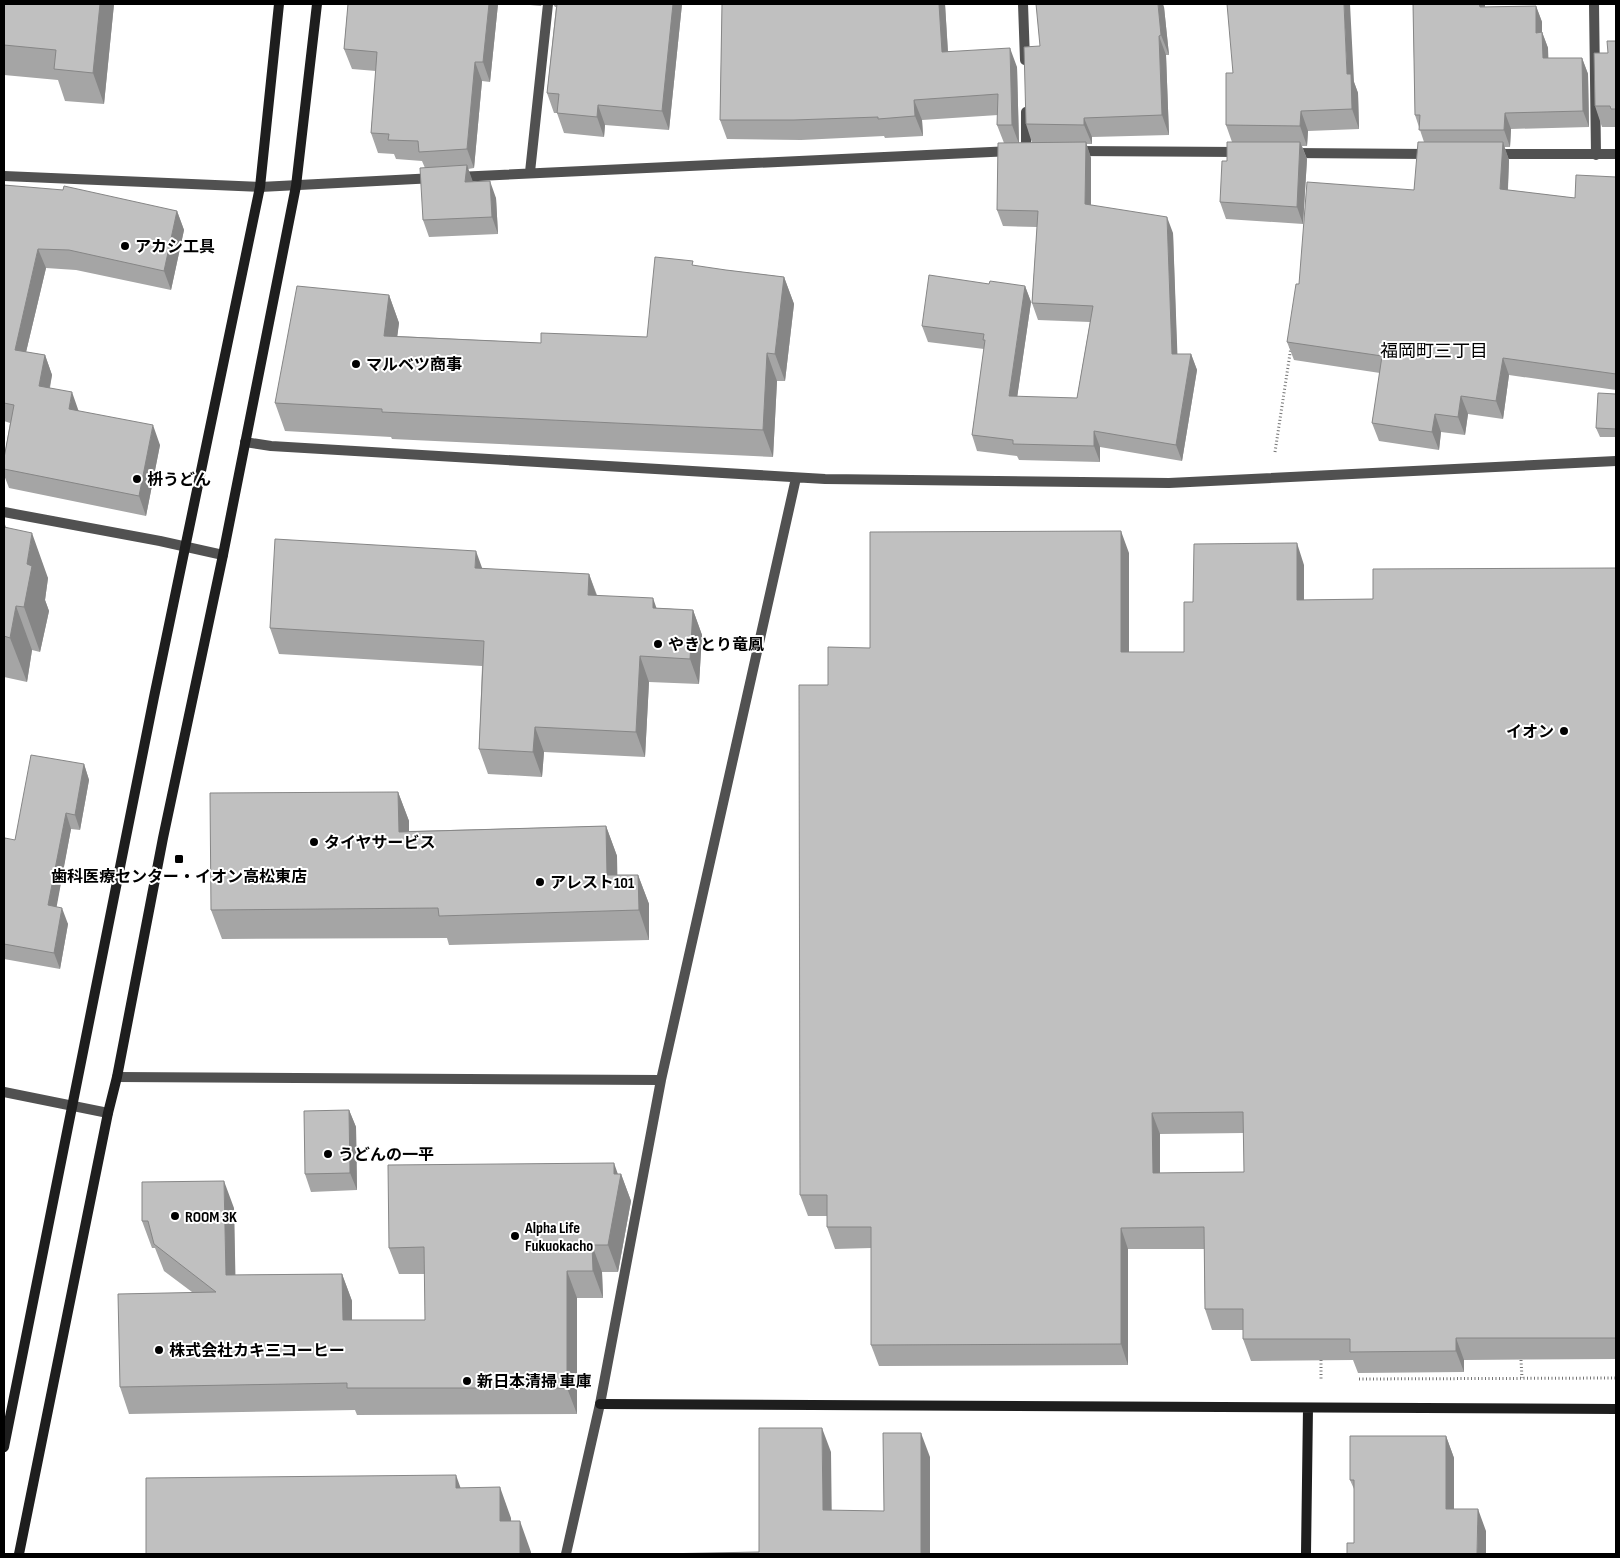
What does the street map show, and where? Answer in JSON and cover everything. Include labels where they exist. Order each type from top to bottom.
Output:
[{"type":"street","points":[[4,1447],[185,547],[260,186],[280,4]]},
{"type":"street","points":[[19,1554],[108,1113],[117,1077],[163,838],[223,555],[296,186],[317,4]]},
{"type":"street","points":[[530,172],[548,4]]},
{"type":"street","points":[[1023,4],[1025,72]]},
{"type":"street","points":[[1594,4],[1596,154]]},
{"type":"street","points":[[4,176],[296,186],[530,172],[1031,151],[1025,102]]},
{"type":"street","points":[[1066,151],[1251,152]]},
{"type":"street","points":[[1279,152],[1437,154]]},
{"type":"street","points":[[1486,154],[1616,154]]},
{"type":"street","points":[[245,442],[271,446],[796,478],[1159,483],[1616,461]]},
{"type":"street","points":[[566,1554],[600,1404],[661,1080],[796,478]]},
{"type":"street","points":[[4,512],[160,541],[223,555]]},
{"type":"street","points":[[117,1077],[661,1080]]},
{"type":"street","points":[[4,1092],[108,1113]]},
{"type":"street","points":[[600,1404],[1616,1409]]},
{"type":"street","points":[[1306,1554],[1308,1408]]},
{"type":"path","points":[[1271,478],[1291,342]]},
{"type":"path","points":[[1321,1360],[1321,1379]]},
{"type":"path","points":[[1521,1360],[1522,1378]]},
{"type":"path","points":[[1357,1379],[1616,1378]]},
{"type":"path","points":[[1312,1379],[1330,1379]]},
{"type":"building","points":[[4,4],[100,4],[93,73],[54,69],[56,50],[4,45]]},
{"type":"building","points":[[348,4],[489,4],[483,62],[475,62],[467,149],[419,152],[418,141],[388,140],[389,134],[371,133],[377,52],[344,49]]},
{"type":"building","points":[[557,4],[673,4],[662,111],[598,105],[597,117],[557,113],[559,94],[547,93]]},
{"type":"building","points":[[722,4],[939,4],[942,52],[1010,48],[1012,125],[997,125],[998,94],[914,100],[915,116],[878,119],[878,117],[720,120]]},
{"type":"building","points":[[1036,4],[1158,4],[1161,35],[1159,36],[1162,115],[1084,118],[1084,125],[1026,124],[1024,47],[1040,46]]},
{"type":"building","points":[[1227,4],[1344,4],[1347,74],[1351,74],[1352,109],[1301,111],[1300,126],[1226,125],[1226,73],[1233,73]]},
{"type":"building","points":[[1413,4],[1479,4],[1480,7],[1536,6],[1536,33],[1542,32],[1543,58],[1582,58],[1583,111],[1505,113],[1504,130],[1419,130],[1420,115],[1415,115]]},
{"type":"building","points":[[1607,41],[1616,41],[1616,109],[1611,109],[1610,106],[1595,106],[1594,53],[1608,53]]},
{"type":"building","points":[[1086,142],[1085,204],[1167,217],[1172,354],[1191,354],[1176,445],[1094,431],[1094,446],[1013,444],[1013,440],[972,435],[985,340],[983,340],[984,334],[922,326],[929,275],[989,284],[990,281],[1025,286],[1009,396],[1077,398],[1093,306],[1032,303],[1038,211],[997,210],[998,143]]},
{"type":"building","points":[[1227,142],[1300,142],[1297,207],[1220,202],[1222,161],[1227,161]]},
{"type":"building","points":[[1418,142],[1503,142],[1500,189],[1575,198],[1576,175],[1616,177],[1616,374],[1503,358],[1496,401],[1461,396],[1458,417],[1435,414],[1432,432],[1372,423],[1382,356],[1287,342],[1296,284],[1299,284],[1307,182],[1414,190]]},
{"type":"building","points":[[467,165],[465,182],[490,181],[492,217],[423,220],[420,168]]},
{"type":"building","points":[[4,185],[63,190],[64,186],[177,211],[164,271],[69,250],[38,249],[15,350],[45,355],[39,386],[72,392],[69,409],[153,425],[139,496],[4,469],[4,458],[14,405],[4,403]]},
{"type":"building","points":[[655,257],[693,261],[692,265],[784,277],[775,354],[767,353],[763,430],[382,412],[382,409],[275,403],[297,286],[389,295],[384,336],[541,343],[541,333],[647,337]]},
{"type":"building","points":[[1598,393],[1616,394],[1616,429],[1596,428]]},
{"type":"building","points":[[4,527],[32,533],[27,564],[32,566],[24,607],[16,606],[10,638],[4,636]]},
{"type":"building","points":[[1121,531],[1121,652],[1184,652],[1184,602],[1193,602],[1194,544],[1297,543],[1297,600],[1373,599],[1373,569],[1616,568],[1616,1338],[1456,1338],[1456,1351],[1350,1352],[1350,1339],[1243,1339],[1243,1309],[1205,1309],[1204,1227],[1121,1228],[1121,1344],[871,1345],[871,1227],[827,1227],[827,1195],[800,1195],[799,685],[828,685],[828,647],[870,648],[870,532]],"holes":[[[1243,1112],[1244,1172],[1153,1173],[1152,1113]]]},
{"type":"building","points":[[275,539],[476,551],[475,568],[589,574],[588,595],[653,598],[653,608],[693,610],[690,659],[640,656],[636,732],[535,727],[533,752],[479,749],[484,641],[270,628]]},
{"type":"building","points":[[31,755],[84,764],[75,815],[66,813],[48,905],[62,908],[54,953],[4,944],[4,842],[5,838],[15,840]]},
{"type":"building","points":[[398,792],[399,832],[606,826],[607,875],[638,875],[639,910],[439,916],[438,908],[211,910],[210,793]]},
{"type":"building","points":[[349,1110],[350,1173],[305,1174],[304,1111]]},
{"type":"building","points":[[614,1163],[614,1174],[621,1174],[608,1245],[592,1245],[593,1271],[567,1271],[567,1388],[347,1388],[347,1383],[120,1387],[118,1294],[216,1292],[154,1244],[148,1221],[142,1221],[142,1182],[224,1181],[226,1275],[342,1274],[343,1320],[425,1320],[424,1247],[389,1248],[388,1165]]},
{"type":"building","points":[[759,1428],[822,1428],[823,1510],[884,1511],[883,1433],[921,1433],[921,1554],[658,1554],[759,1552]]},
{"type":"building","points":[[1350,1436],[1446,1436],[1446,1509],[1478,1509],[1477,1554],[1347,1554],[1347,1543],[1354,1543],[1354,1480],[1350,1480]]},
{"type":"building","points":[[456,1475],[456,1488],[500,1487],[500,1521],[520,1521],[520,1554],[146,1554],[146,1478]]},
{"type":"place","name":"アカシ工具","points":[[125,246]]},
{"type":"place","name":"マルベツ商事","points":[[356,364]]},
{"type":"place","name":"枡うどん","points":[[137,479]]},
{"type":"place","name":"やきとり竜鳳","points":[[658,644]]},
{"type":"place","name":"イオン","points":[[1564,731]]},
{"type":"place","name":"タイヤサービス","points":[[314,842]]},
{"type":"place","name":"歯科医療センター・イオン高松東店","points":[[179,859]]},
{"type":"place","name":"アレスト101","points":[[540,882]]},
{"type":"place","name":"うどんの一平","points":[[328,1154]]},
{"type":"place","name":"ROOM 3K","points":[[175,1216]]},
{"type":"place","name":"Alpha Life Fukuokacho","points":[[515,1236]]},
{"type":"place","name":"株式会社カキ三コーヒー","points":[[159,1350]]},
{"type":"place","name":"新日本清掃 車庫","points":[[467,1381]]},
{"type":"district","name":"福岡町三丁目","points":[[1434,351]]}]
